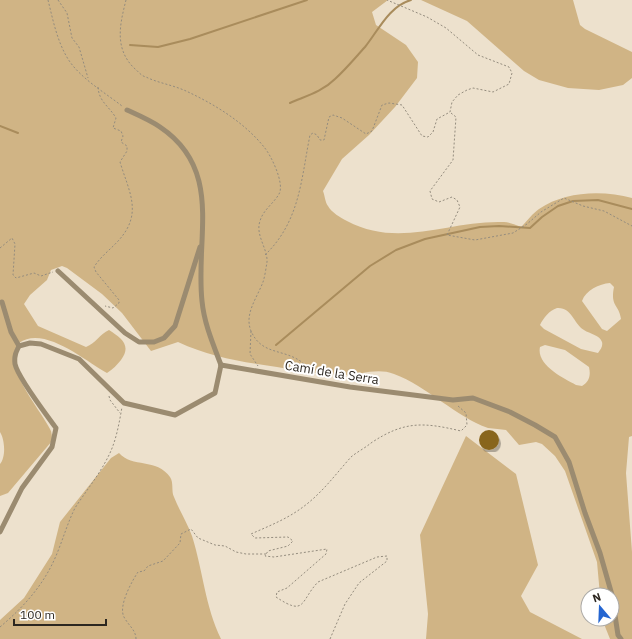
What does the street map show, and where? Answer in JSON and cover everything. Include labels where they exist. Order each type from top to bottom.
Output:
[{"type":"street","points":[[0,532],[22,488],[52,447],[56,428],[27,387],[15,365],[15,354],[19,346],[30,343],[41,344],[79,358],[124,403],[175,415],[215,393],[221,365],[207,328],[202,301],[202,240],[204,207],[202,187],[192,160],[178,141],[159,127],[127,110]]},
{"type":"street","points":[[58,270],[125,333],[139,342],[154,342],[164,338],[175,326],[202,240]]},
{"type":"street","points":[[2,302],[11,332],[19,346]]},
{"type":"street","name":"Camí de la Serra","points":[[221,365],[320,382],[453,400],[473,398],[510,412],[555,437],[569,462],[585,513],[600,553],[609,587]]},
{"type":"street","name":"Camí de la Serra","points":[[617,627],[618,635],[621,639]]},
{"type":"path","points":[[48,0],[59,40],[68,60],[88,79],[127,110]]},
{"type":"path","points":[[58,0],[67,13],[72,38],[79,47],[88,79]]},
{"type":"path","points":[[126,0],[120,24],[119,41],[129,63],[144,77],[185,91],[232,117],[249,131],[265,148],[281,180],[280,193],[259,221],[260,238],[267,260],[263,282],[252,305],[249,321],[251,331],[250,354],[262,372]]},
{"type":"path","points":[[387,0],[427,17],[446,28],[478,55],[509,67],[512,73],[510,84],[492,92],[473,88],[458,95],[452,102],[450,112]]},
{"type":"path","points":[[98,87],[98,94],[104,105],[116,118],[114,128],[121,131],[123,136],[121,142],[127,146],[127,151],[120,162],[131,196],[132,221],[119,240]]},
{"type":"path","points":[[266,255],[285,231],[295,210],[310,135],[313,133],[317,135],[320,140],[324,140],[328,117],[333,114],[342,118],[366,134],[372,131],[382,105],[389,103],[402,105],[422,136],[428,137],[433,132],[437,119],[450,112]]},
{"type":"path","points":[[450,112],[456,117],[453,160],[430,191],[432,200],[438,202],[452,196],[457,200],[460,207],[447,235],[475,240],[514,233],[541,212],[564,198],[583,206],[604,211],[632,226]]},
{"type":"path","points":[[251,331],[258,343],[269,351],[283,352],[304,364],[313,377],[320,382]]},
{"type":"path","points":[[0,627],[27,603],[41,585],[58,552],[72,515],[109,457],[121,413],[110,400],[110,394],[112,391]]},
{"type":"path","points":[[136,639],[130,624],[124,617],[123,611],[128,588],[138,572],[144,571],[148,566],[163,561],[180,543],[181,534],[185,531],[191,530],[198,538],[215,545],[226,546],[236,552],[246,554],[266,554],[268,551],[288,546],[293,541],[288,537],[255,538],[251,534],[284,519],[303,507],[326,487],[353,456],[385,434],[403,427],[429,424],[461,431],[467,425],[466,413],[453,400]]},
{"type":"path","points":[[266,554],[265,556],[274,557],[327,548],[326,554],[287,588],[277,592],[276,597],[291,607],[298,606],[306,601],[312,589],[318,582],[377,557],[387,556],[387,561],[359,583],[345,604],[330,639]]},
{"type":"shaded area","points":[[0,0],[388,0],[372,12],[376,25],[406,45],[418,62],[417,78],[395,107],[369,135],[342,159],[323,191],[329,208],[334,213],[347,221],[367,229],[386,233],[405,233],[483,223],[506,222],[521,227],[539,209],[560,199],[597,193],[621,195],[632,198],[632,436],[629,437],[626,473],[632,552],[632,639],[610,639],[605,627],[620,627],[620,587],[599,587],[597,562],[565,471],[555,456],[542,444],[536,442],[519,445],[506,430],[488,428],[476,423],[464,417],[406,379],[387,372],[380,371],[340,375],[301,371],[226,358],[202,352],[178,342],[151,351],[122,313],[102,294],[67,268],[62,266],[51,270],[47,280],[30,295],[24,304],[38,326],[86,347],[109,330],[124,342],[124,355],[118,364],[107,373],[76,353],[52,341],[40,338],[29,339],[19,343],[14,352],[14,362],[18,374],[31,399],[51,430],[52,441],[8,493],[0,496],[0,464],[3,457],[4,448],[2,435],[0,432]],"holes":[[[610,283],[614,287],[613,298],[621,319],[607,331],[602,329],[582,301],[593,288]],[[557,308],[566,310],[580,327],[601,340],[602,345],[598,353],[581,349],[544,329],[540,325],[543,319]],[[545,345],[565,350],[589,367],[590,376],[588,381],[582,386],[576,385],[558,375],[546,365],[540,354],[540,347]]]},
{"type":"shaded area","points":[[421,0],[573,0],[580,25],[585,29],[632,52],[632,78],[623,85],[599,90],[568,88],[539,80],[524,71],[467,21]]},
{"type":"shaded area","points":[[466,436],[516,474],[538,565],[521,596],[530,612],[582,639],[426,639],[428,614],[420,535]]},
{"type":"shaded area","points":[[119,453],[124,458],[158,467],[165,471],[170,477],[174,497],[192,536],[211,614],[221,639],[0,639],[0,620],[24,598],[52,554],[60,522],[111,458]]},
{"type":"building","points":[[489,430],[496,433],[499,440],[496,447],[489,450],[482,447],[479,440],[482,433]]},
{"type":"waterway","points":[[130,45],[158,47],[190,39],[307,0]]},
{"type":"waterway","points":[[290,103],[314,93],[330,83],[365,47],[390,13],[403,3],[411,0]]},
{"type":"waterway","points":[[0,126],[18,133]]},
{"type":"waterway","points":[[276,345],[370,266],[396,250],[425,239],[480,227],[499,226],[530,228],[542,217],[558,206],[573,201],[598,200],[632,209]]}]
